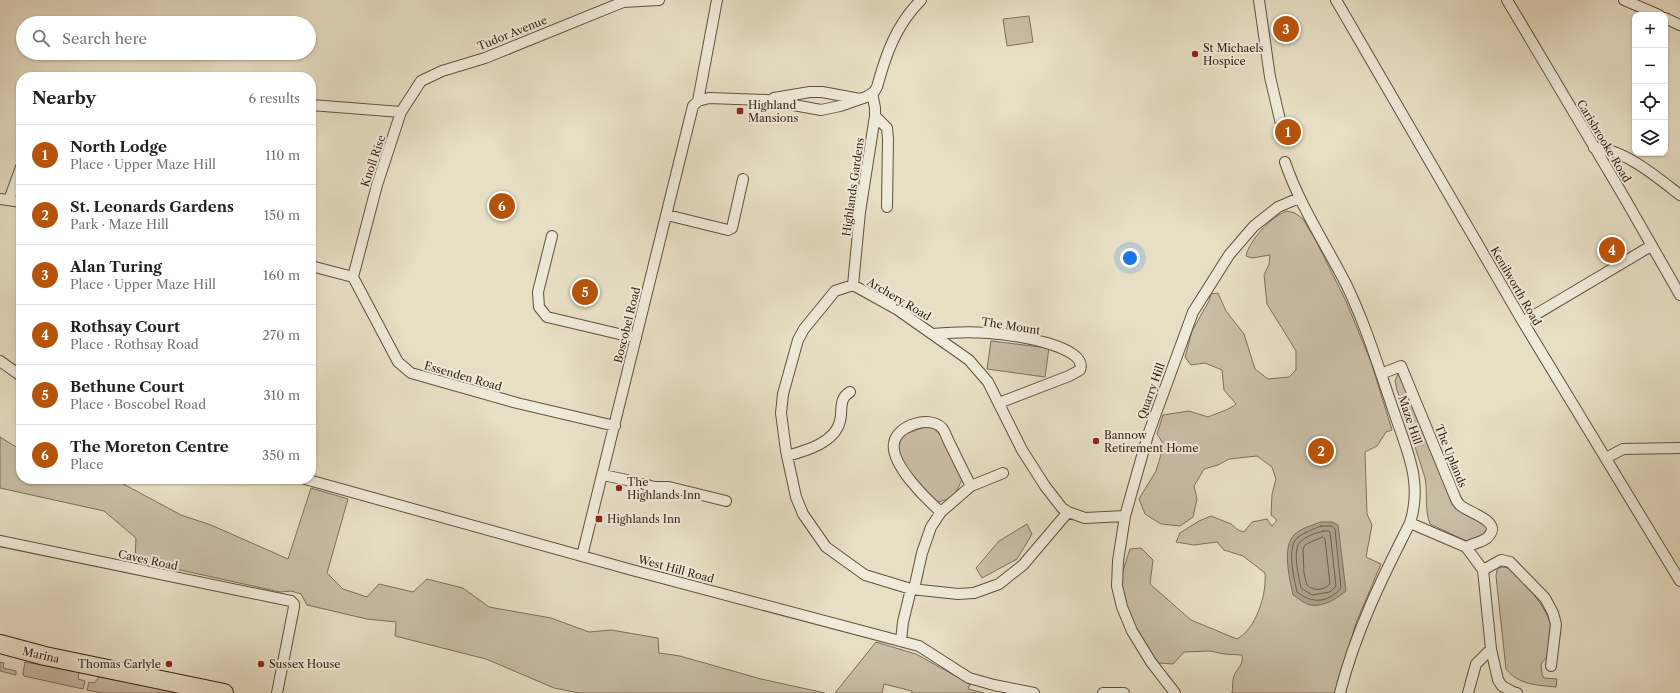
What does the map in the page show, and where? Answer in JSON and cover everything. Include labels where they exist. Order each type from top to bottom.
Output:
[{"type":"highway","name":"Marina","points":[[0,644],[45,656],[224,693]]},
{"type":"street","name":"Tudor Avenue","points":[[442,71],[485,58],[623,2],[659,0]]},
{"type":"street","name":"Boscobel Road","points":[[582,556],[667,215],[690,113],[693,106],[698,101],[717,0]]},
{"type":"street","points":[[698,101],[709,98],[766,100],[821,110],[840,106],[860,99],[872,93],[877,87],[890,45],[906,17],[921,0]]},
{"type":"street","points":[[1259,0],[1270,77],[1281,124]]},
{"type":"street","name":"Kenilworth Road","points":[[1336,0],[1523,322],[1680,581]]},
{"type":"street","name":"Carisbrooke Road","points":[[1506,0],[1680,295]]},
{"type":"street","points":[[1624,0],[1652,12]]},
{"type":"street","points":[[1668,19],[1680,25]]},
{"type":"street","name":"Knoll Rise","points":[[352,277],[377,185],[401,112],[421,81],[442,71]]},
{"type":"street","points":[[766,100],[810,92],[822,92],[860,99]]},
{"type":"street","name":"Highlands Gardens","points":[[853,285],[860,212],[875,116],[872,93]]},
{"type":"street","points":[[316,105],[401,112]]},
{"type":"street","points":[[875,116],[887,128],[888,133],[887,206]]},
{"type":"street","points":[[1594,148],[1604,148],[1624,157],[1680,195]]},
{"type":"street","name":"Maze Hill","points":[[1285,162],[1299,198],[1345,284],[1358,312],[1381,374],[1415,477],[1414,511],[1410,524],[1366,616],[1345,673],[1340,693]]},
{"type":"street","points":[[16,177],[5,199],[16,201]]},
{"type":"street","points":[[667,215],[728,230],[732,228],[743,180]]},
{"type":"street","name":"Quarry Hill","points":[[1174,693],[1147,656],[1132,631],[1122,607],[1117,586],[1118,561],[1125,516],[1148,435],[1193,312],[1229,255],[1254,226],[1278,207],[1299,198]]},
{"type":"street","points":[[552,236],[538,292],[539,307],[547,317],[636,338]]},
{"type":"street","points":[[1523,322],[1651,246]]},
{"type":"street","points":[[316,267],[352,277]]},
{"type":"street","name":"Essenden Road","points":[[352,277],[398,362],[411,373],[516,403],[615,426]]},
{"type":"street","name":"Archery Road","points":[[1068,512],[1023,565],[998,584],[974,593],[958,594],[912,589],[865,575],[826,548],[803,514],[796,497],[787,456],[781,412],[783,394],[798,340],[812,318],[835,291],[853,285],[898,310],[969,360],[988,382],[1022,450],[1062,508],[1084,518],[1125,516]]},
{"type":"street","name":"The Mount","points":[[933,334],[963,332],[990,333],[1030,339],[1061,348],[1073,354],[1080,361],[1080,370],[1069,376],[999,403]]},
{"type":"street","points":[[0,361],[16,372]]},
{"type":"street","name":"The Uplands","points":[[1381,374],[1401,366],[1455,498],[1460,505],[1473,514],[1484,518],[1490,524],[1490,534],[1486,539],[1466,547]]},
{"type":"street","points":[[787,456],[818,446],[836,429],[840,421],[842,403],[850,392]]},
{"type":"street","points":[[941,512],[913,484],[901,467],[894,450],[894,443],[897,435],[902,430],[918,423],[932,422],[942,428],[970,486]]},
{"type":"street","points":[[1606,458],[1623,449],[1680,448]]},
{"type":"street","points":[[901,641],[903,622],[922,552],[931,527],[941,512],[970,486],[1003,473]]},
{"type":"street","points":[[603,475],[626,480]]},
{"type":"street","name":"West Hill Road","points":[[316,482],[582,556],[919,646],[969,678],[1034,693]]},
{"type":"street","points":[[644,484],[654,487],[668,487],[726,501]]},
{"type":"street","points":[[1410,524],[1466,547],[1483,570],[1491,648],[1498,680],[1502,686],[1517,693]]},
{"type":"street","name":"Caves Road","points":[[0,541],[291,601],[294,604],[294,607],[277,693]]},
{"type":"street","points":[[1483,570],[1501,560],[1510,562],[1545,598],[1553,613],[1556,624],[1551,666]]},
{"type":"street","points":[[1468,693],[1476,664],[1491,648]]},
{"type":"street","points":[[1103,693],[1124,693]]},
{"type":"shaded area","points":[[1029,16],[1033,42],[1007,46],[1003,19]]},
{"type":"shaded area","points":[[1287,211],[1295,213],[1303,219],[1316,241],[1346,301],[1371,362],[1392,430],[1386,432],[1377,446],[1365,452],[1367,514],[1372,525],[1366,557],[1381,564],[1356,623],[1336,693],[1232,693],[1233,678],[1241,664],[1242,655],[1224,654],[1210,651],[1184,652],[1173,664],[1158,663],[1139,638],[1126,607],[1121,577],[1130,549],[1141,548],[1153,560],[1150,584],[1191,620],[1237,639],[1244,634],[1255,619],[1264,591],[1265,573],[1243,556],[1224,550],[1217,542],[1194,545],[1176,542],[1180,533],[1199,521],[1211,516],[1231,524],[1238,530],[1244,532],[1252,522],[1267,519],[1272,526],[1277,520],[1271,515],[1272,494],[1276,479],[1272,467],[1257,456],[1229,459],[1218,465],[1204,469],[1194,486],[1197,499],[1193,517],[1180,526],[1161,524],[1145,514],[1139,499],[1156,471],[1164,445],[1157,434],[1163,415],[1189,411],[1208,417],[1226,410],[1236,404],[1224,390],[1222,370],[1205,363],[1191,365],[1185,357],[1192,331],[1209,301],[1211,294],[1218,293],[1226,311],[1244,334],[1255,369],[1268,379],[1289,377],[1296,370],[1296,351],[1267,304],[1264,275],[1269,264],[1270,255],[1252,258],[1246,256],[1251,243],[1256,236],[1274,218]]},
{"type":"shaded area","points":[[991,341],[1049,348],[1045,377],[987,369]]},
{"type":"shaded area","points":[[1398,374],[1401,375],[1453,501],[1488,526],[1486,534],[1472,542],[1464,540],[1430,524],[1427,512],[1425,478],[1397,390],[1395,381]]},
{"type":"shaded area","points":[[927,426],[935,429],[941,436],[962,479],[954,495],[948,499],[938,502],[927,496],[906,468],[898,450],[899,442],[903,435]]},
{"type":"shaded area","points":[[0,437],[16,447],[16,484],[123,484],[181,515],[211,525],[288,559],[311,488],[348,499],[327,573],[343,589],[367,597],[379,584],[413,592],[427,579],[463,588],[489,607],[551,618],[589,632],[611,630],[658,638],[659,653],[680,656],[761,679],[825,693],[579,693],[554,688],[486,659],[395,636],[396,622],[367,619],[307,605],[301,594],[291,591],[280,592],[135,560],[136,538],[104,511],[0,488]]},
{"type":"shaded area","points":[[1027,524],[1032,534],[1017,559],[982,578],[976,568],[999,541]]},
{"type":"shaded area","points":[[1501,567],[1510,568],[1535,596],[1548,617],[1552,640],[1550,653],[1541,665],[1542,674],[1544,678],[1557,679],[1556,687],[1535,685],[1522,681],[1506,669],[1496,576],[1497,570]]},
{"type":"shaded area","points":[[876,642],[916,654],[970,684],[968,689],[984,693],[912,693],[912,691],[884,684],[882,693],[835,693]]},
{"type":"shaded area","points":[[0,662],[4,663],[3,668],[16,671],[16,675],[0,671]]},
{"type":"shaded area","points":[[25,662],[79,672],[78,679],[85,681],[83,689],[24,676],[23,673]]},
{"type":"shaded area","points":[[99,677],[180,693],[102,693],[87,690],[89,682],[94,683]]},
{"type":"water","points":[[1321,522],[1332,522],[1338,525],[1346,591],[1325,604],[1310,605],[1293,595],[1287,554],[1288,546],[1295,534]]},
{"type":"tunnel","points":[[627,480],[644,484]]},
{"type":"place","name":"Alan Turing","points":[[1286,29]]},
{"type":"place","name":"St Michaels Hospice","points":[[1195,54]]},
{"type":"place","name":"Highland Mansions","points":[[740,111]]},
{"type":"place","name":"North Lodge","points":[[1288,132]]},
{"type":"place","name":"The Moreton Centre","points":[[502,206]]},
{"type":"place","name":"Rothsay Court","points":[[1612,250]]},
{"type":"place","name":"Bethune Court","points":[[585,292]]},
{"type":"place","name":"Bannow Retirement Home","points":[[1096,441]]},
{"type":"place","name":"St. Leonards Gardens","points":[[1321,451]]},
{"type":"place","name":"The Highlands Inn","points":[[619,488]]},
{"type":"place","name":"Highlands Inn","points":[[599,519]]},
{"type":"place","name":"Thomas Carlyle","points":[[169,664]]},
{"type":"place","name":"Sussex House","points":[[261,664]]}]
